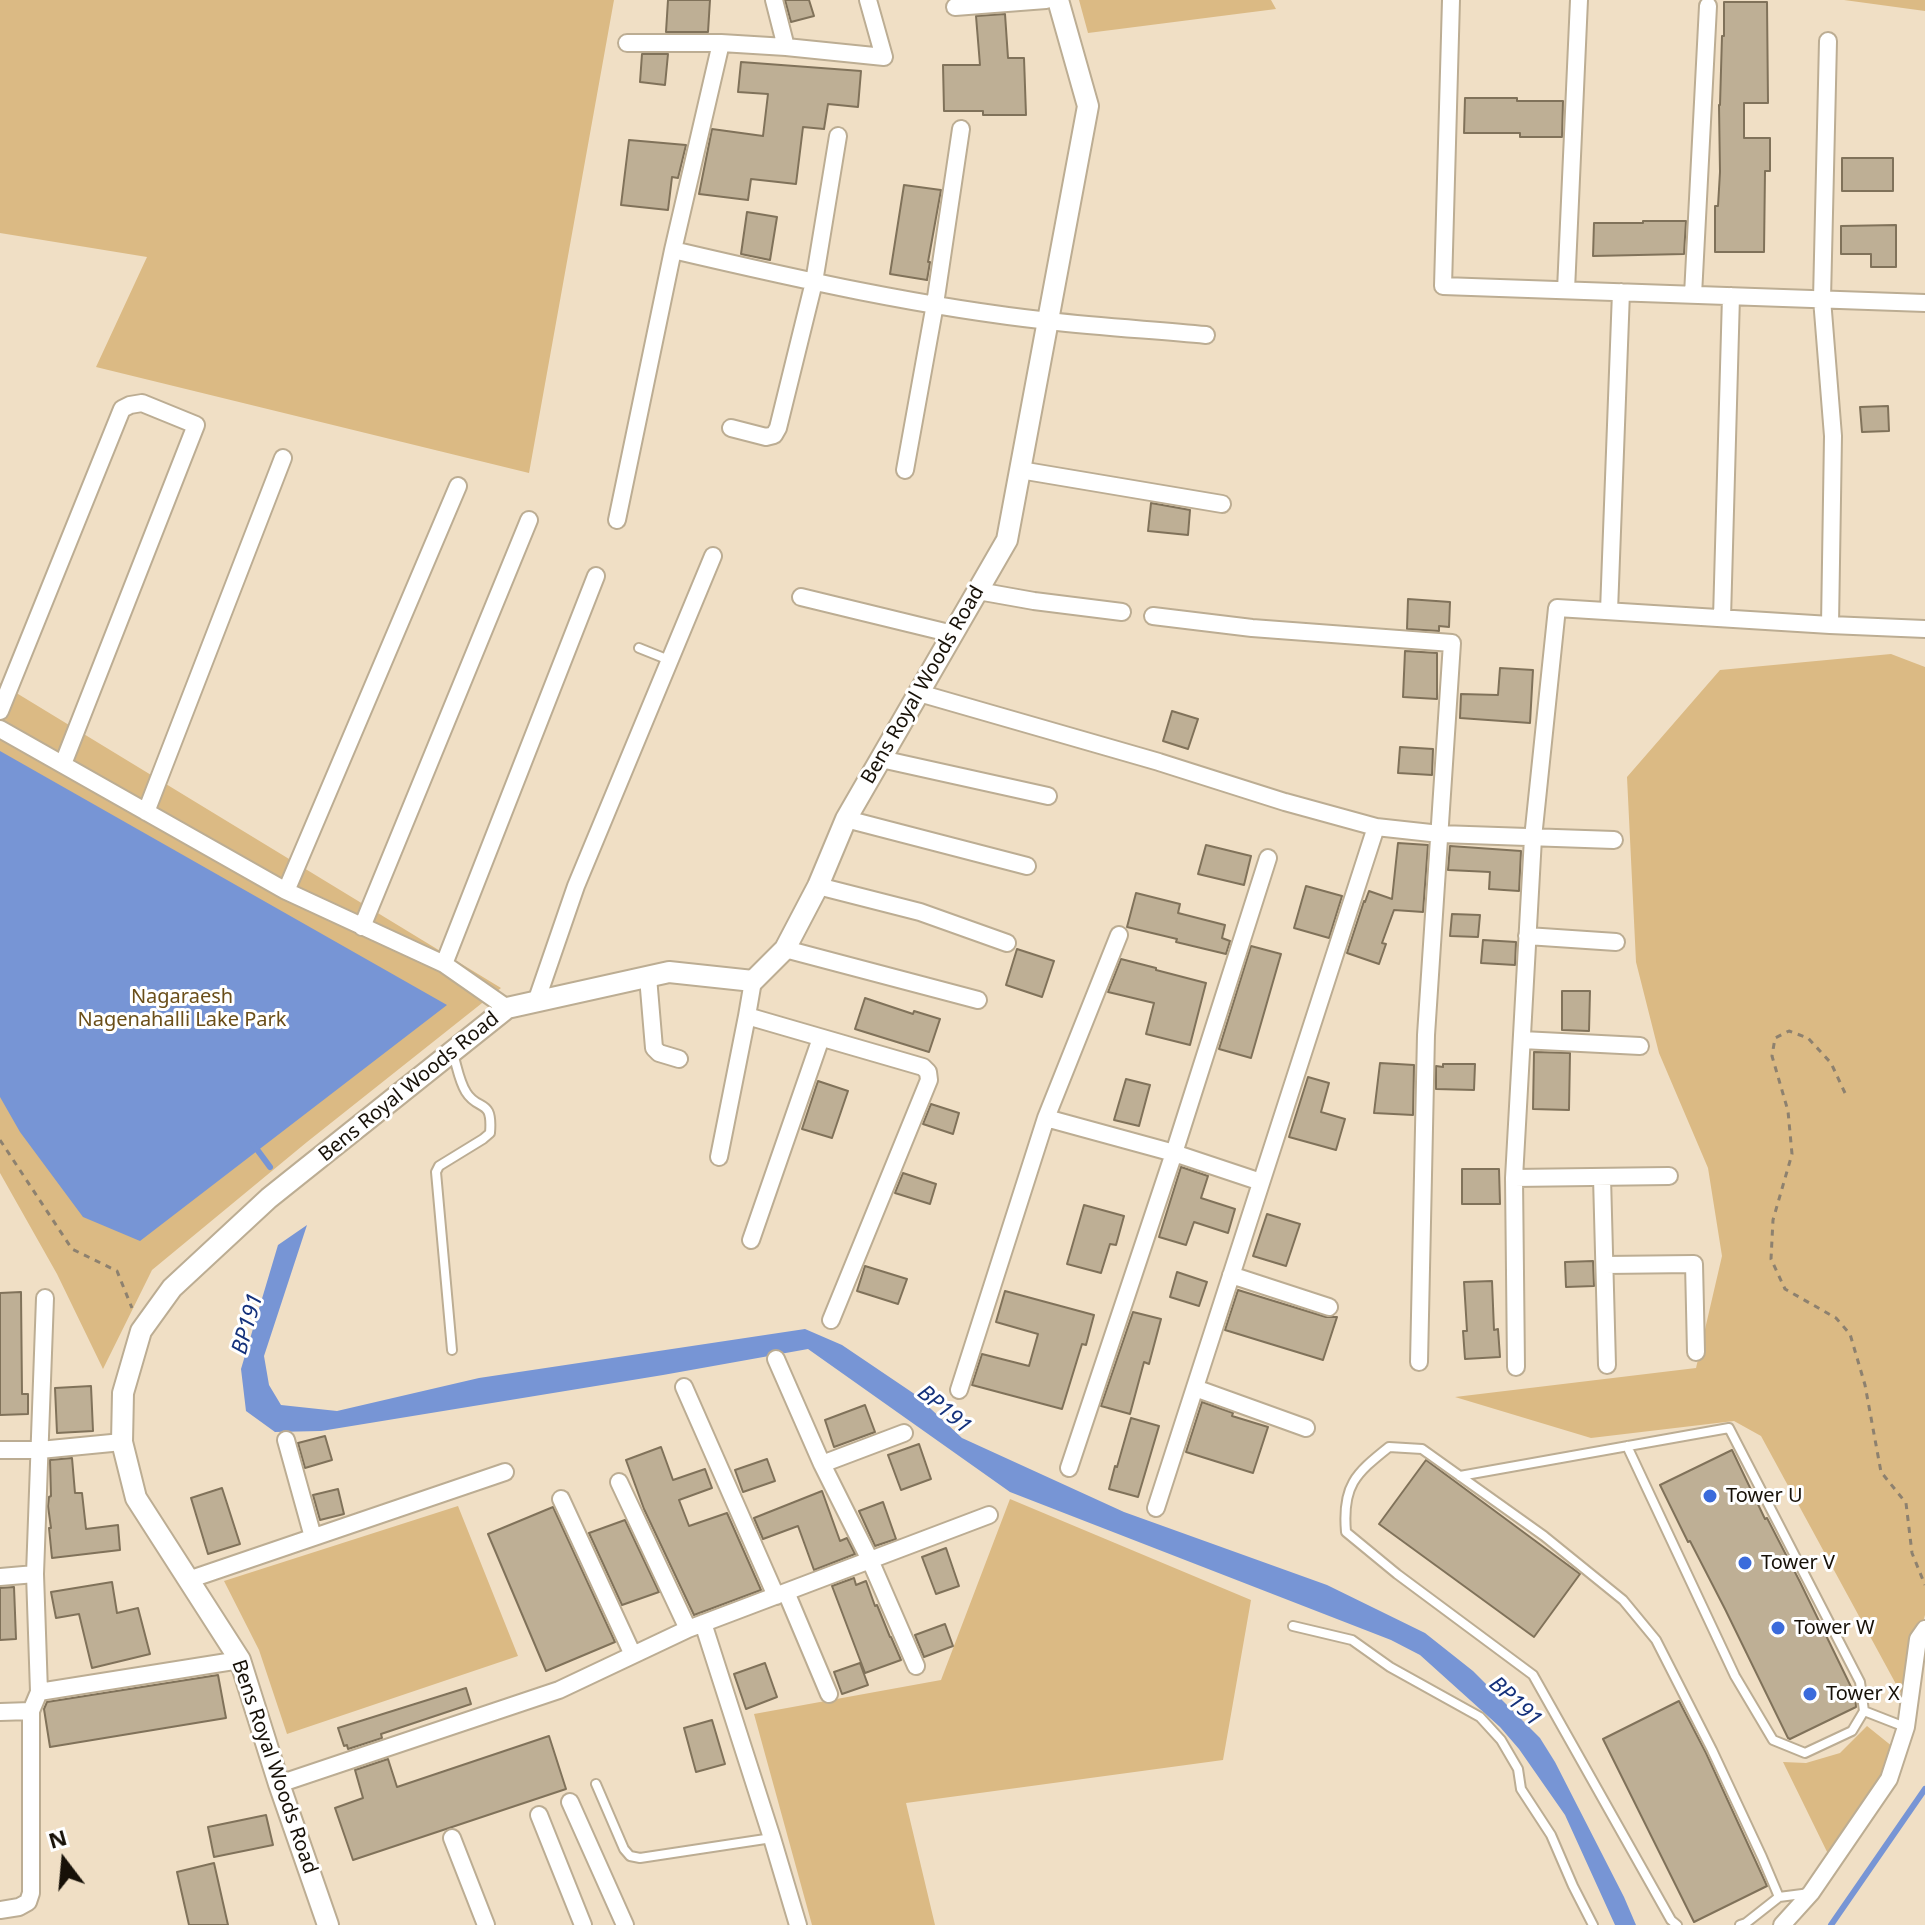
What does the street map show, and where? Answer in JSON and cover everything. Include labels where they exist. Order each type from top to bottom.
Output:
[{"type":"street","points":[[774,0],[786,47]]},
{"type":"street","points":[[627,43],[721,43],[884,57],[868,0]]},
{"type":"street","points":[[955,7],[1046,0]]},
{"type":"street","name":"Bens Royal Woods Road","points":[[328,1925],[240,1660],[136,1498],[122,1442],[123,1393],[141,1331],[172,1288],[269,1198],[507,1008],[669,972],[753,981],[785,949],[818,886],[846,819],[1007,540],[1088,106],[1058,0]]},
{"type":"street","points":[[1451,0],[1443,286],[1925,303]]},
{"type":"street","points":[[1566,290],[1579,0]]},
{"type":"street","points":[[1693,295],[1708,6]]},
{"type":"street","points":[[1828,41],[1822,299],[1833,436],[1830,625]]},
{"type":"street","points":[[617,520],[673,250],[721,43]]},
{"type":"street","points":[[905,470],[935,304],[961,129]]},
{"type":"street","points":[[731,428],[766,437],[774,435],[778,428],[814,282],[838,136]]},
{"type":"street","points":[[673,250],[814,282],[935,304],[1048,321],[1206,335]]},
{"type":"street","points":[[1609,611],[1621,292]]},
{"type":"street","points":[[1722,618],[1731,296]]},
{"type":"street","points":[[0,711],[122,409],[142,403],[196,425],[63,764]]},
{"type":"street","points":[[146,812],[283,458]]},
{"type":"street","points":[[1020,470],[1222,504]]},
{"type":"street","points":[[286,891],[458,486]]},
{"type":"street","points":[[362,927],[529,520]]},
{"type":"street","points":[[536,1002],[576,886],[713,556]]},
{"type":"street","points":[[444,964],[596,576]]},
{"type":"street","points":[[978,591],[1122,612]]},
{"type":"street","points":[[801,597],[953,634]]},
{"type":"street","points":[[1516,1367],[1514,1178],[1527,936],[1533,838],[1557,608],[1925,629]]},
{"type":"street","points":[[1153,616],[1252,628],[1452,643],[1426,1035],[1419,1362]]},
{"type":"street","points":[[919,693],[1376,827],[1440,834],[1614,840]]},
{"type":"street","points":[[0,729],[286,891],[444,964],[507,1008]]},
{"type":"street","points":[[881,759],[1048,796]]},
{"type":"street","points":[[846,819],[1027,866]]},
{"type":"street","points":[[1156,1508],[1376,827]]},
{"type":"street","points":[[1069,1468],[1268,858]]},
{"type":"street","points":[[818,886],[920,912],[1007,943]]},
{"type":"street","points":[[959,1390],[1046,1118],[1119,935]]},
{"type":"street","points":[[1527,936],[1616,942]]},
{"type":"street","points":[[785,949],[978,1000]]},
{"type":"street","points":[[648,977],[654,1048],[659,1053],[679,1059]]},
{"type":"street","points":[[719,1157],[753,981]]},
{"type":"street","points":[[747,1016],[923,1067],[928,1072],[929,1080],[831,1320]]},
{"type":"street","points":[[751,1240],[821,1038]]},
{"type":"street","points":[[1522,1040],[1640,1046]]},
{"type":"street","points":[[1046,1118],[1174,1153],[1261,1182]]},
{"type":"street","points":[[1514,1178],[1669,1176]]},
{"type":"street","points":[[1602,1177],[1607,1365]]},
{"type":"street","points":[[1605,1265],[1694,1264],[1696,1352]]},
{"type":"street","points":[[1231,1275],[1329,1307]]},
{"type":"street","points":[[0,1910],[19,1907],[28,1902],[31,1893],[31,1711],[39,1692],[35,1574],[45,1298]]},
{"type":"street","points":[[776,1359],[916,1666]]},
{"type":"street","points":[[684,1387],[829,1694]]},
{"type":"street","points":[[1195,1388],[1306,1428]]},
{"type":"street","points":[[822,1464],[904,1433]]},
{"type":"street","points":[[286,1440],[313,1537]]},
{"type":"street","points":[[0,1450],[40,1450],[122,1442]]},
{"type":"street","points":[[188,1580],[505,1472]]},
{"type":"street","points":[[619,1482],[696,1626],[772,1838],[798,1925]]},
{"type":"street","points":[[561,1499],[633,1655]]},
{"type":"street","points":[[279,1784],[559,1690],[696,1626],[989,1515]]},
{"type":"street","points":[[0,1577],[35,1574]]},
{"type":"street","points":[[1782,1925],[1811,1893],[1889,1779],[1906,1727],[1918,1639],[1925,1629]]},
{"type":"street","points":[[39,1692],[240,1660]]},
{"type":"street","points":[[0,1712],[31,1711]]},
{"type":"street","points":[[570,1802],[625,1925]]},
{"type":"street","points":[[539,1815],[583,1925]]},
{"type":"street","points":[[452,1838],[486,1925]]},
{"type":"lane","points":[[639,648],[670,660]]},
{"type":"lane","points":[[452,1052],[466,1093],[487,1108],[491,1116],[490,1133],[439,1166],[436,1172],[452,1350]]},
{"type":"lane","points":[[1460,1476],[1627,1446],[1729,1428],[1860,1682],[1864,1711],[1852,1731],[1805,1753],[1773,1740],[1735,1676],[1627,1446]]},
{"type":"lane","points":[[1677,1925],[1671,1920],[1533,1675],[1346,1532],[1344,1509],[1350,1486],[1367,1465],[1389,1447],[1422,1449],[1544,1536],[1623,1600],[1656,1640],[1712,1750],[1779,1897]]},
{"type":"lane","points":[[1293,1626],[1352,1640],[1390,1667],[1480,1717],[1501,1740],[1518,1769],[1521,1789],[1551,1835],[1593,1925]]},
{"type":"lane","points":[[1864,1711],[1906,1727]]},
{"type":"lane","points":[[596,1784],[624,1849],[630,1856],[640,1858],[772,1838]]},
{"type":"lane","points":[[1740,1925],[1779,1897],[1811,1893]]},
{"type":"path","points":[[1845,1093],[1831,1063],[1808,1038],[1789,1031],[1775,1038],[1772,1056],[1788,1111],[1792,1154],[1773,1220],[1771,1259],[1785,1289],[1836,1318],[1850,1334],[1865,1385],[1881,1472],[1906,1503],[1912,1553],[1925,1585]]},
{"type":"path","points":[[0,1140],[72,1249],[117,1271],[141,1331]]},
{"type":"green space","points":[[0,0],[614,0],[529,473],[96,367],[147,257],[0,233]]},
{"type":"green space","points":[[1079,0],[1271,0],[1276,9],[1088,33]]},
{"type":"green space","points":[[1844,0],[1925,0],[1925,11]]},
{"type":"green space","points":[[1891,654],[1925,667],[1925,1615],[1918,1639],[1909,1708],[1761,1436],[1734,1421],[1591,1438],[1455,1397],[1696,1368],[1722,1256],[1708,1168],[1659,1053],[1636,962],[1627,777],[1720,670]]},
{"type":"green space","name":"Nagaraesh Nagenahalli Lake Park","points":[[0,683],[501,988],[152,1270],[103,1369],[57,1274],[0,1173]]},
{"type":"green space","points":[[1010,1499],[1251,1600],[1223,1760],[906,1803],[935,1925],[812,1925],[754,1714],[941,1680]]},
{"type":"green space","points":[[458,1506],[518,1656],[287,1734],[259,1650],[224,1581]]},
{"type":"green space","points":[[1867,1726],[1898,1751],[1832,1862],[1783,1762],[1806,1763],[1840,1753]]},
{"type":"water","name":"Nagaraesh Nagenahalli Lake Park","points":[[0,751],[447,1005],[140,1241],[83,1217],[20,1132],[0,1097]]},
{"type":"water","points":[[307,1225],[264,1356],[269,1385],[281,1405],[337,1411],[479,1378],[805,1329],[842,1345],[916,1395],[962,1438],[1124,1512],[1327,1585],[1425,1633],[1473,1671],[1540,1738],[1636,1925],[1615,1925],[1565,1815],[1519,1749],[1500,1727],[1420,1655],[1391,1640],[1010,1492],[808,1349],[321,1431],[275,1432],[246,1411],[241,1369],[278,1245]]},
{"type":"building","points":[[668,0],[710,0],[708,32],[666,32]]},
{"type":"building","points":[[785,0],[809,0],[814,16],[791,22]]},
{"type":"building","points":[[1724,2],[1767,2],[1768,103],[1744,103],[1744,138],[1770,138],[1770,171],[1765,171],[1764,252],[1715,252]]},
{"type":"building","points":[[1005,14],[1008,58],[1024,58],[1026,115],[944,111],[943,65],[980,65],[976,16]]},
{"type":"building","points":[[642,54],[668,54],[665,85],[640,82]]},
{"type":"building","points":[[741,62],[861,71],[858,107],[828,104],[824,129],[803,127],[796,184],[751,179],[748,200],[699,194],[712,129],[763,136],[768,94],[738,92]]},
{"type":"building","points":[[1465,98],[1563,101],[1562,137],[1464,133]]},
{"type":"building","points":[[629,140],[686,145],[678,178],[672,177],[668,210],[621,205]]},
{"type":"building","points":[[1842,158],[1893,158],[1893,191],[1842,191]]},
{"type":"building","points":[[904,185],[941,190],[927,280],[890,274]]},
{"type":"building","points":[[747,212],[777,217],[770,260],[741,254]]},
{"type":"building","points":[[1686,221],[1684,254],[1593,256],[1594,223]]},
{"type":"building","points":[[1896,225],[1896,267],[1871,267],[1871,254],[1841,254],[1841,226]]},
{"type":"building","points":[[1888,406],[1889,431],[1862,432],[1860,407]]},
{"type":"building","points":[[1151,503],[1190,510],[1188,535],[1148,531]]},
{"type":"building","points":[[1408,599],[1450,602],[1449,627],[1439,626],[1439,631],[1407,629]]},
{"type":"building","points":[[1405,651],[1437,653],[1437,699],[1403,697]]},
{"type":"building","points":[[1500,668],[1533,670],[1530,723],[1460,718],[1461,694],[1498,695]]},
{"type":"building","points":[[1172,711],[1198,719],[1188,749],[1163,741]]},
{"type":"building","points":[[1400,747],[1433,749],[1432,775],[1398,773]]},
{"type":"building","points":[[1398,843],[1428,845],[1423,912],[1394,910],[1382,943],[1386,944],[1379,964],[1347,953],[1369,891],[1392,899]]},
{"type":"building","points":[[1206,845],[1251,856],[1244,885],[1198,874]]},
{"type":"building","points":[[1450,846],[1521,851],[1519,891],[1489,889],[1490,872],[1448,870]]},
{"type":"building","points":[[1306,886],[1342,896],[1329,938],[1294,928]]},
{"type":"building","points":[[1136,893],[1180,904],[1178,913],[1225,925],[1222,938],[1230,941],[1226,954],[1127,927]]},
{"type":"building","points":[[1452,914],[1480,915],[1478,937],[1450,936]]},
{"type":"building","points":[[1483,940],[1516,942],[1515,965],[1481,963]]},
{"type":"building","points":[[1251,946],[1281,954],[1251,1058],[1219,1049]]},
{"type":"building","points":[[1017,949],[1054,961],[1042,997],[1006,985]]},
{"type":"building","points":[[1121,959],[1206,983],[1190,1045],[1146,1034],[1154,1003],[1108,992]]},
{"type":"building","points":[[1562,991],[1590,991],[1589,1031],[1562,1030]]},
{"type":"building","points":[[865,998],[913,1014],[914,1011],[940,1019],[929,1052],[855,1029]]},
{"type":"building","points":[[1534,1052],[1570,1053],[1569,1110],[1533,1109]]},
{"type":"building","points":[[1380,1063],[1414,1065],[1413,1115],[1374,1113]]},
{"type":"building","points":[[1443,1064],[1475,1064],[1474,1090],[1436,1089],[1436,1066],[1443,1067]]},
{"type":"building","points":[[1308,1077],[1329,1083],[1321,1112],[1345,1119],[1336,1150],[1289,1137]]},
{"type":"building","points":[[1126,1079],[1150,1085],[1139,1126],[1114,1120]]},
{"type":"building","points":[[818,1081],[848,1091],[832,1138],[802,1129]]},
{"type":"building","points":[[931,1104],[959,1113],[953,1134],[923,1124]]},
{"type":"building","points":[[1181,1167],[1208,1176],[1201,1198],[1235,1209],[1228,1233],[1194,1222],[1186,1245],[1159,1237]]},
{"type":"building","points":[[1462,1169],[1499,1169],[1500,1204],[1462,1204]]},
{"type":"building","points":[[903,1173],[936,1184],[930,1204],[895,1193]]},
{"type":"building","points":[[1084,1205],[1124,1216],[1116,1245],[1110,1244],[1101,1273],[1067,1264]]},
{"type":"building","points":[[1267,1214],[1300,1224],[1286,1266],[1253,1256]]},
{"type":"building","points":[[1593,1261],[1594,1286],[1566,1287],[1565,1262]]},
{"type":"building","points":[[865,1266],[907,1279],[898,1304],[857,1291]]},
{"type":"building","points":[[1177,1272],[1207,1282],[1199,1306],[1170,1297]]},
{"type":"building","points":[[1492,1281],[1494,1330],[1498,1329],[1500,1357],[1465,1359],[1464,1282]]},
{"type":"building","points":[[1238,1290],[1326,1317],[1337,1317],[1323,1360],[1225,1330]]},
{"type":"building","points":[[1005,1291],[1094,1315],[1062,1409],[972,1385],[982,1354],[1029,1366],[1038,1334],[996,1322]]},
{"type":"building","points":[[21,1292],[22,1394],[28,1394],[28,1414],[0,1415],[0,1293]]},
{"type":"building","points":[[1133,1312],[1161,1319],[1149,1364],[1144,1362],[1130,1414],[1101,1406]]},
{"type":"building","points":[[91,1386],[93,1431],[57,1433],[55,1388]]},
{"type":"building","points":[[1202,1402],[1233,1413],[1232,1416],[1268,1427],[1253,1473],[1186,1452]]},
{"type":"building","points":[[865,1405],[875,1432],[834,1447],[825,1420]]},
{"type":"building","points":[[1131,1418],[1159,1426],[1138,1497],[1109,1489]]},
{"type":"building","points":[[325,1436],[332,1460],[305,1468],[298,1443]]},
{"type":"building","points":[[919,1444],[931,1479],[901,1490],[888,1455]]},
{"type":"building","points":[[661,1447],[673,1480],[705,1469],[712,1488],[679,1500],[689,1526],[727,1513],[761,1590],[694,1615],[644,1509],[626,1460]]},
{"type":"building","points":[[1732,1450],[1855,1695],[1856,1707],[1790,1739],[1660,1485]]},
{"type":"building","points":[[72,1458],[75,1493],[82,1493],[86,1529],[118,1525],[120,1550],[52,1558],[48,1506],[51,1496],[50,1460]]},
{"type":"building","points":[[767,1459],[775,1481],[743,1492],[735,1470]]},
{"type":"building","points":[[1426,1460],[1580,1574],[1534,1637],[1379,1524]]},
{"type":"building","points":[[222,1488],[240,1544],[208,1554],[191,1498]]},
{"type":"building","points":[[338,1489],[344,1514],[320,1520],[313,1495]]},
{"type":"building","points":[[822,1491],[840,1541],[847,1538],[855,1554],[814,1570],[798,1526],[763,1539],[754,1518]]},
{"type":"building","points":[[883,1502],[896,1539],[875,1546],[859,1511]]},
{"type":"building","points":[[553,1507],[615,1642],[546,1671],[488,1534]]},
{"type":"building","points":[[625,1520],[659,1592],[622,1605],[589,1533]]},
{"type":"building","points":[[946,1548],[959,1586],[936,1594],[922,1557]]},
{"type":"building","points":[[854,1578],[856,1585],[866,1581],[901,1660],[865,1673],[832,1586]]},
{"type":"building","points":[[112,1582],[117,1613],[138,1608],[150,1654],[92,1668],[79,1614],[56,1618],[51,1592]]},
{"type":"building","points":[[14,1587],[16,1639],[0,1640],[0,1588]]},
{"type":"building","points":[[945,1624],[953,1646],[924,1657],[915,1635]]},
{"type":"building","points":[[765,1663],[777,1697],[746,1709],[734,1674]]},
{"type":"building","points":[[860,1663],[868,1685],[842,1694],[834,1672]]},
{"type":"building","points":[[218,1675],[226,1718],[50,1747],[44,1709],[47,1702]]},
{"type":"building","points":[[466,1688],[471,1704],[381,1734],[382,1738],[348,1749],[347,1745],[344,1746],[338,1728]]},
{"type":"building","points":[[1679,1701],[1767,1886],[1694,1922],[1603,1739]]},
{"type":"building","points":[[712,1720],[725,1764],[696,1772],[684,1728]]},
{"type":"building","points":[[549,1736],[566,1789],[353,1860],[335,1808],[363,1798],[355,1770],[388,1759],[397,1787]]},
{"type":"building","points":[[266,1815],[273,1845],[214,1857],[208,1827]]},
{"type":"building","points":[[214,1863],[228,1925],[189,1925],[177,1872]]},
{"type":"waterway","name":"BP191","points":[[253,1144],[270,1167]]},
{"type":"waterway","points":[[1831,1925],[1925,1789]]},
{"type":"place","name":"Tower U","points":[[1710,1496]]},
{"type":"place","name":"Tower V","points":[[1745,1563]]},
{"type":"place","name":"Tower W","points":[[1778,1628]]},
{"type":"place","name":"Tower X","points":[[1810,1694]]}]
